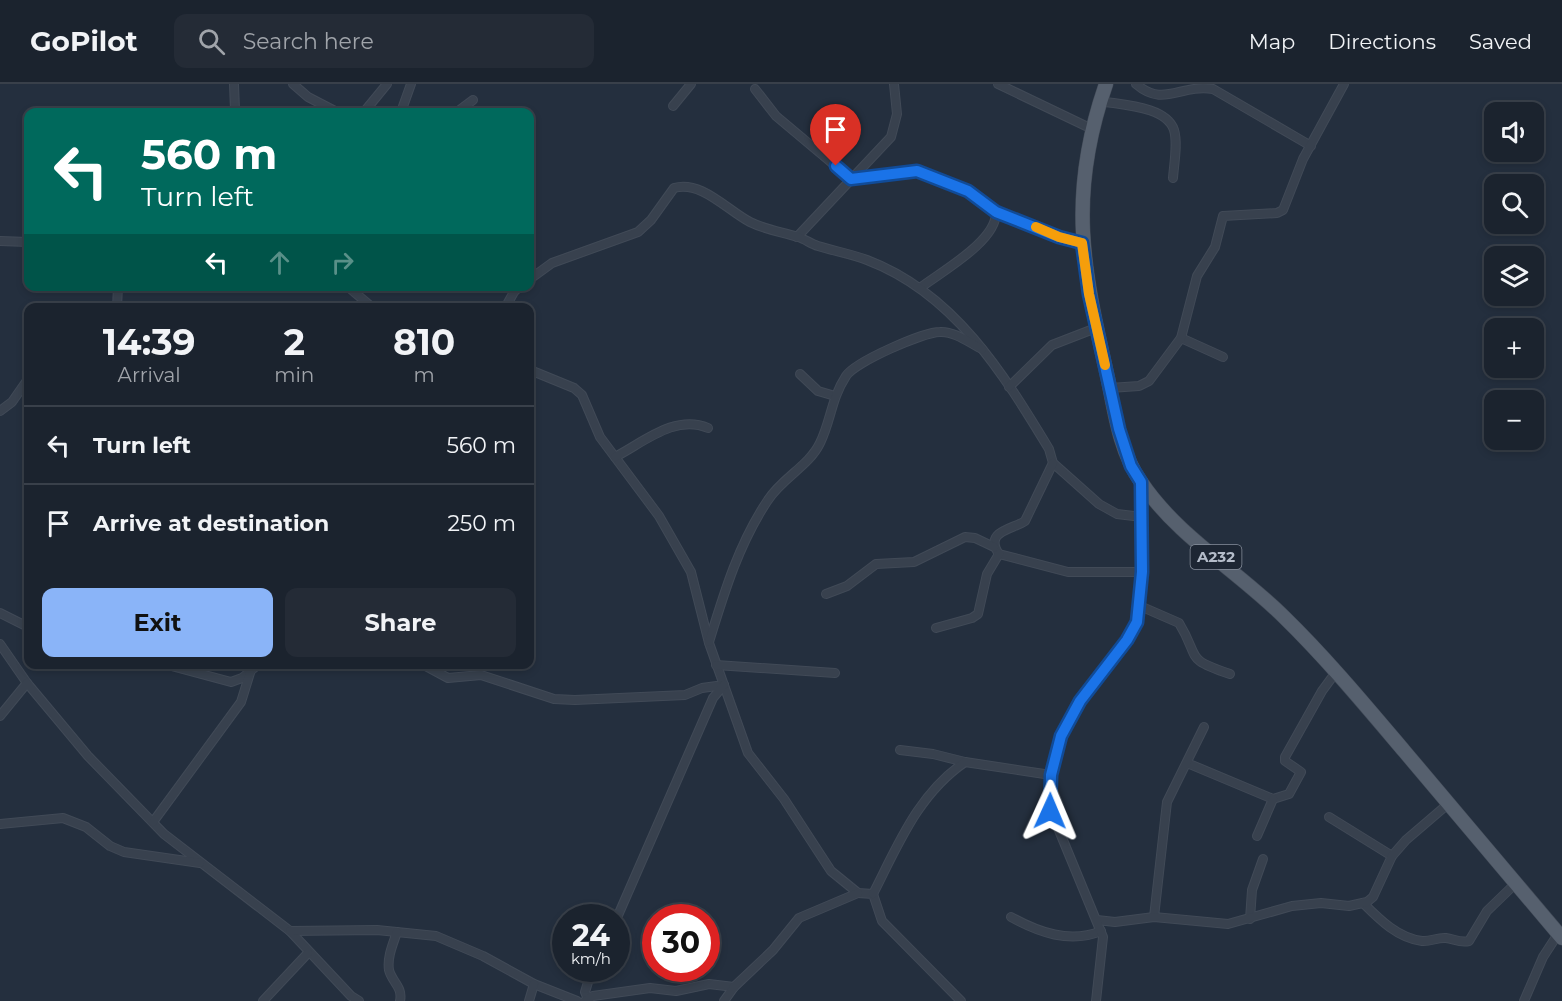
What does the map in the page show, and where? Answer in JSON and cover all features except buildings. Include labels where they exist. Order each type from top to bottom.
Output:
[{"type":"main road","name":"A232","points":[[1106,84],[1092,129],[1084,174],[1082,243],[1096,328],[1125,449],[1141,482],[1171,518],[1284,616],[1336,672],[1516,883],[1560,931]]},
{"type":"street","points":[[234,84],[235,108]]},
{"type":"street","points":[[293,84],[308,97],[329,108]]},
{"type":"street","points":[[367,108],[387,84]]},
{"type":"street","points":[[402,108],[411,84]]},
{"type":"street","points":[[673,106],[691,84]]},
{"type":"street","points":[[797,237],[891,137],[897,114],[894,84]]},
{"type":"street","points":[[998,84],[1092,129]]},
{"type":"street","points":[[1136,84],[1152,95],[1159,96],[1197,87],[1213,90],[1311,146]]},
{"type":"street","points":[[1110,388],[1139,386],[1149,381],[1181,338],[1197,276],[1215,247],[1223,216],[1277,213],[1284,210],[1296,174],[1344,84]]},
{"type":"street","points":[[755,88],[776,116],[851,179],[917,171],[968,191],[996,212],[1059,237],[1082,243]]},
{"type":"street","points":[[462,108],[473,100]]},
{"type":"street","points":[[1100,101],[1146,110],[1161,115],[1170,123],[1174,130],[1173,178]]},
{"type":"street","points":[[534,276],[552,263],[638,232],[651,219],[674,188],[684,185],[693,187],[750,222],[779,234],[797,237],[816,246],[866,260],[907,277],[961,322],[984,350],[1049,449],[1053,463],[1099,504],[1117,514],[1142,517]]},
{"type":"street","points":[[920,288],[988,236],[996,221],[996,212]]},
{"type":"street","points":[[0,241],[24,242]]},
{"type":"street","points":[[352,291],[366,303]]},
{"type":"street","points":[[1010,387],[1052,345],[1096,328]]},
{"type":"street","points":[[709,643],[737,559],[752,527],[774,492],[820,444],[835,396],[849,372],[886,352],[931,333],[948,333],[984,350]]},
{"type":"street","points":[[1181,338],[1223,357]]},
{"type":"street","points":[[534,372],[574,388],[582,395],[600,437],[659,516],[692,572],[709,643],[748,753],[784,799],[831,871],[858,893]]},
{"type":"street","points":[[800,374],[818,391],[835,396]]},
{"type":"street","points":[[2,408],[24,383]]},
{"type":"street","points":[[615,457],[666,428],[682,423],[698,423],[708,428]]},
{"type":"street","points":[[936,628],[972,618],[978,614],[987,574],[997,551],[995,541],[1005,528],[1025,521],[1053,463]]},
{"type":"street","points":[[1096,1001],[1102,959],[1101,931],[1050,811],[1051,775],[1061,736],[1080,701],[1127,640],[1137,622],[1142,572],[1141,482]]},
{"type":"street","points":[[826,594],[847,586],[876,564],[914,562],[965,537],[975,538],[997,551],[1068,572],[1142,572]]},
{"type":"street","points":[[1140,606],[1179,623],[1200,664],[1230,674]]},
{"type":"street","points":[[0,613],[24,625]]},
{"type":"street","points":[[0,644],[27,683],[88,756],[153,822],[290,931],[353,999]]},
{"type":"street","points":[[716,665],[835,673]]},
{"type":"street","points":[[183,669],[231,682],[254,669]]},
{"type":"street","points":[[431,669],[448,678],[481,675],[554,699],[685,695],[702,688],[724,685]]},
{"type":"street","points":[[1187,763],[1273,799],[1289,794],[1301,772],[1285,761],[1285,758],[1322,691],[1336,672]]},
{"type":"street","points":[[153,822],[241,702],[250,673]]},
{"type":"street","points":[[0,716],[27,683]]},
{"type":"street","points":[[623,904],[713,698],[724,685]]},
{"type":"street","points":[[1154,917],[1167,802],[1204,727]]},
{"type":"street","points":[[900,750],[1051,775]]},
{"type":"street","points":[[961,1001],[882,921],[873,894],[912,816],[934,788],[965,762]]},
{"type":"street","points":[[1257,836],[1273,799]]},
{"type":"street","points":[[1097,920],[1115,922],[1154,917],[1216,924],[1250,919],[1308,904],[1349,906],[1363,903],[1373,897],[1392,856],[1406,840],[1448,804]]},
{"type":"street","points":[[1329,817],[1392,856]]},
{"type":"street","points":[[0,824],[63,818],[86,827],[110,846],[124,852],[203,864]]},
{"type":"street","points":[[1250,919],[1252,890],[1263,859]]},
{"type":"street","points":[[1363,903],[1385,926],[1411,938],[1422,941],[1444,938],[1462,943],[1469,941],[1487,911],[1516,883]]},
{"type":"street","points":[[724,1001],[734,987],[773,950],[799,918],[858,893],[873,894]]},
{"type":"street","points":[[1011,917],[1039,931],[1055,935],[1084,936],[1101,931]]},
{"type":"street","points":[[290,931],[397,932],[436,936],[456,943],[534,984],[577,1001]]},
{"type":"street","points":[[1524,1001],[1543,957],[1560,931]]},
{"type":"street","points":[[397,932],[389,955],[389,971],[400,988],[400,1001]]},
{"type":"street","points":[[263,1001],[308,953]]},
{"type":"street","points":[[588,982],[585,992],[586,1000],[650,988],[676,991],[709,984],[734,987]]},
{"type":"street","points":[[529,1001],[534,984]]},
{"type":"street","points":[[600,1001],[609,995]]},
{"type":"slow traffic","points":[[1036,227],[1059,237],[1082,243],[1089,294],[1105,365]]},
{"type":"route","points":[[836,166],[851,179],[917,171],[968,191],[996,212],[1059,237],[1082,243],[1089,294],[1119,429],[1131,466],[1141,482],[1142,572],[1137,622],[1127,640],[1080,701],[1061,736],[1051,775],[1050,811]]}]
